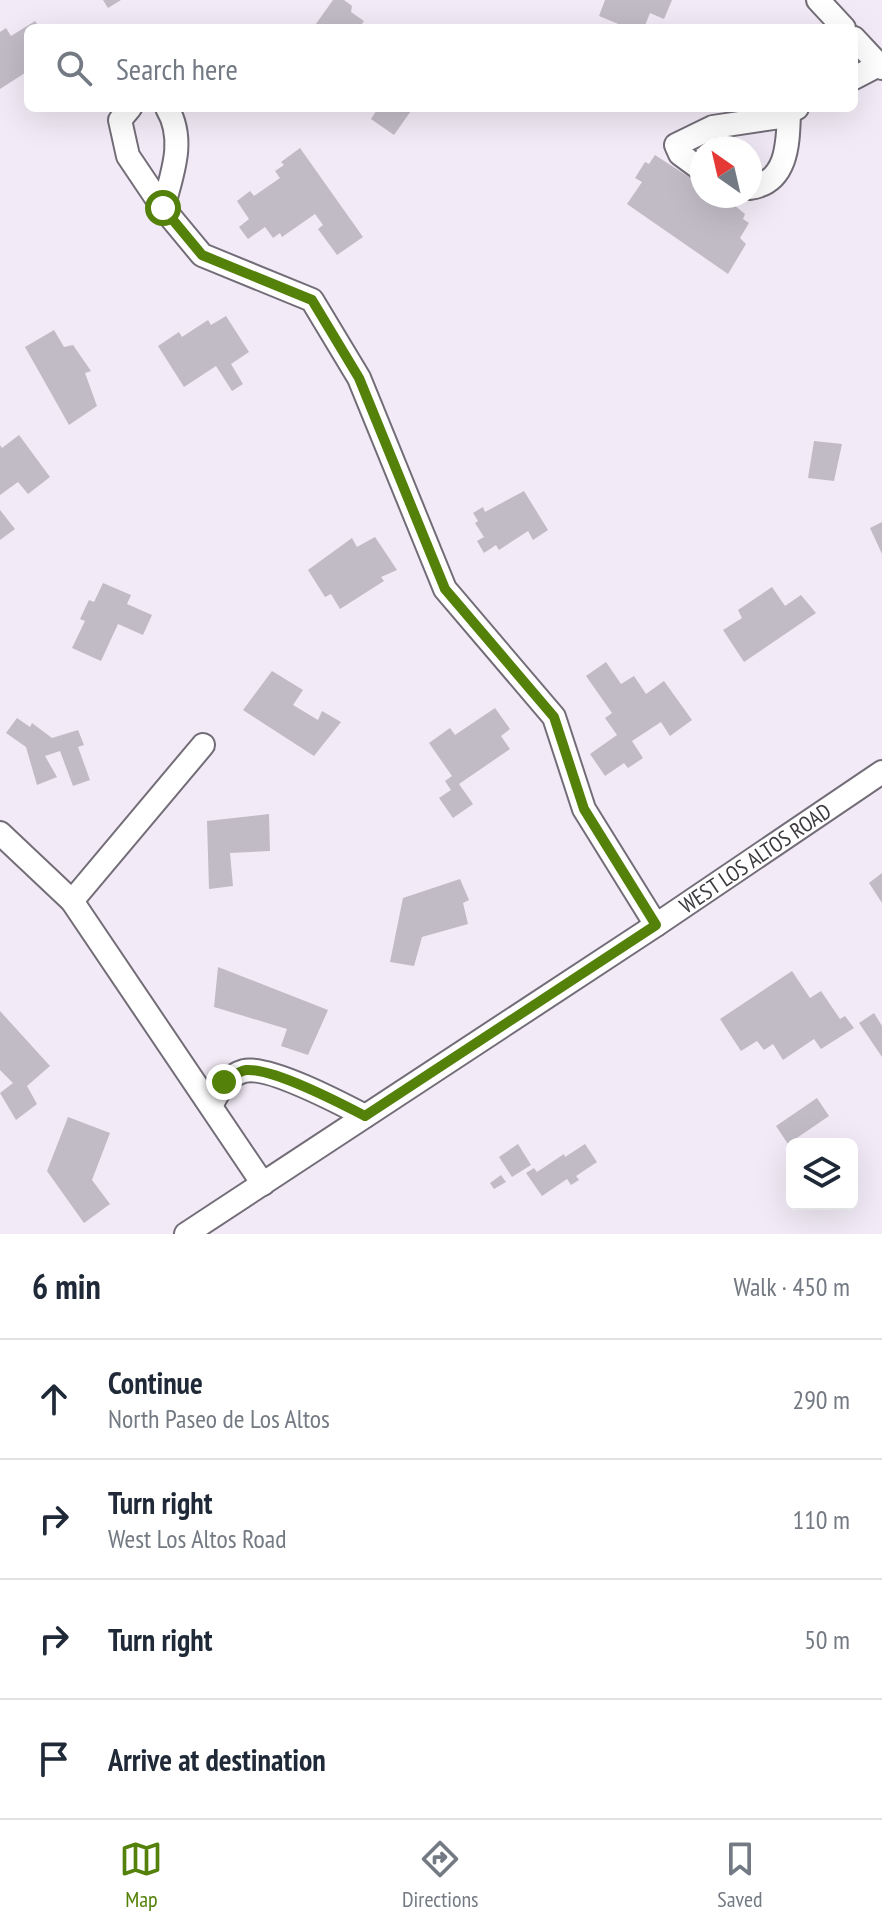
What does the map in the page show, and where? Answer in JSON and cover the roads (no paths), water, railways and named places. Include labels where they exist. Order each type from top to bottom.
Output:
[{"type":"street","points":[[818,0],[840,24]]},
{"type":"street","points":[[858,42],[881,67],[858,76]]},
{"type":"street","points":[[127,112],[120,120],[128,156],[163,208],[202,255],[312,300],[359,378],[445,589],[554,717],[584,809],[656,925]]},
{"type":"street","points":[[163,208],[178,147],[169,112]]},
{"type":"street","points":[[694,136],[713,127],[780,117],[789,112]]},
{"type":"street","points":[[762,186],[783,165],[793,112]]},
{"type":"street","points":[[690,138],[676,145],[680,154],[690,161]]},
{"type":"street","points":[[72,901],[203,745]]},
{"type":"street","name":"WEST LOS ALTOS ROAD","points":[[186,1234],[656,925],[882,772]]},
{"type":"street","points":[[0,833],[72,901],[263,1184]]},
{"type":"street","points":[[211,1106],[224,1082],[245,1070],[265,1073],[319,1092],[365,1116]]}]
